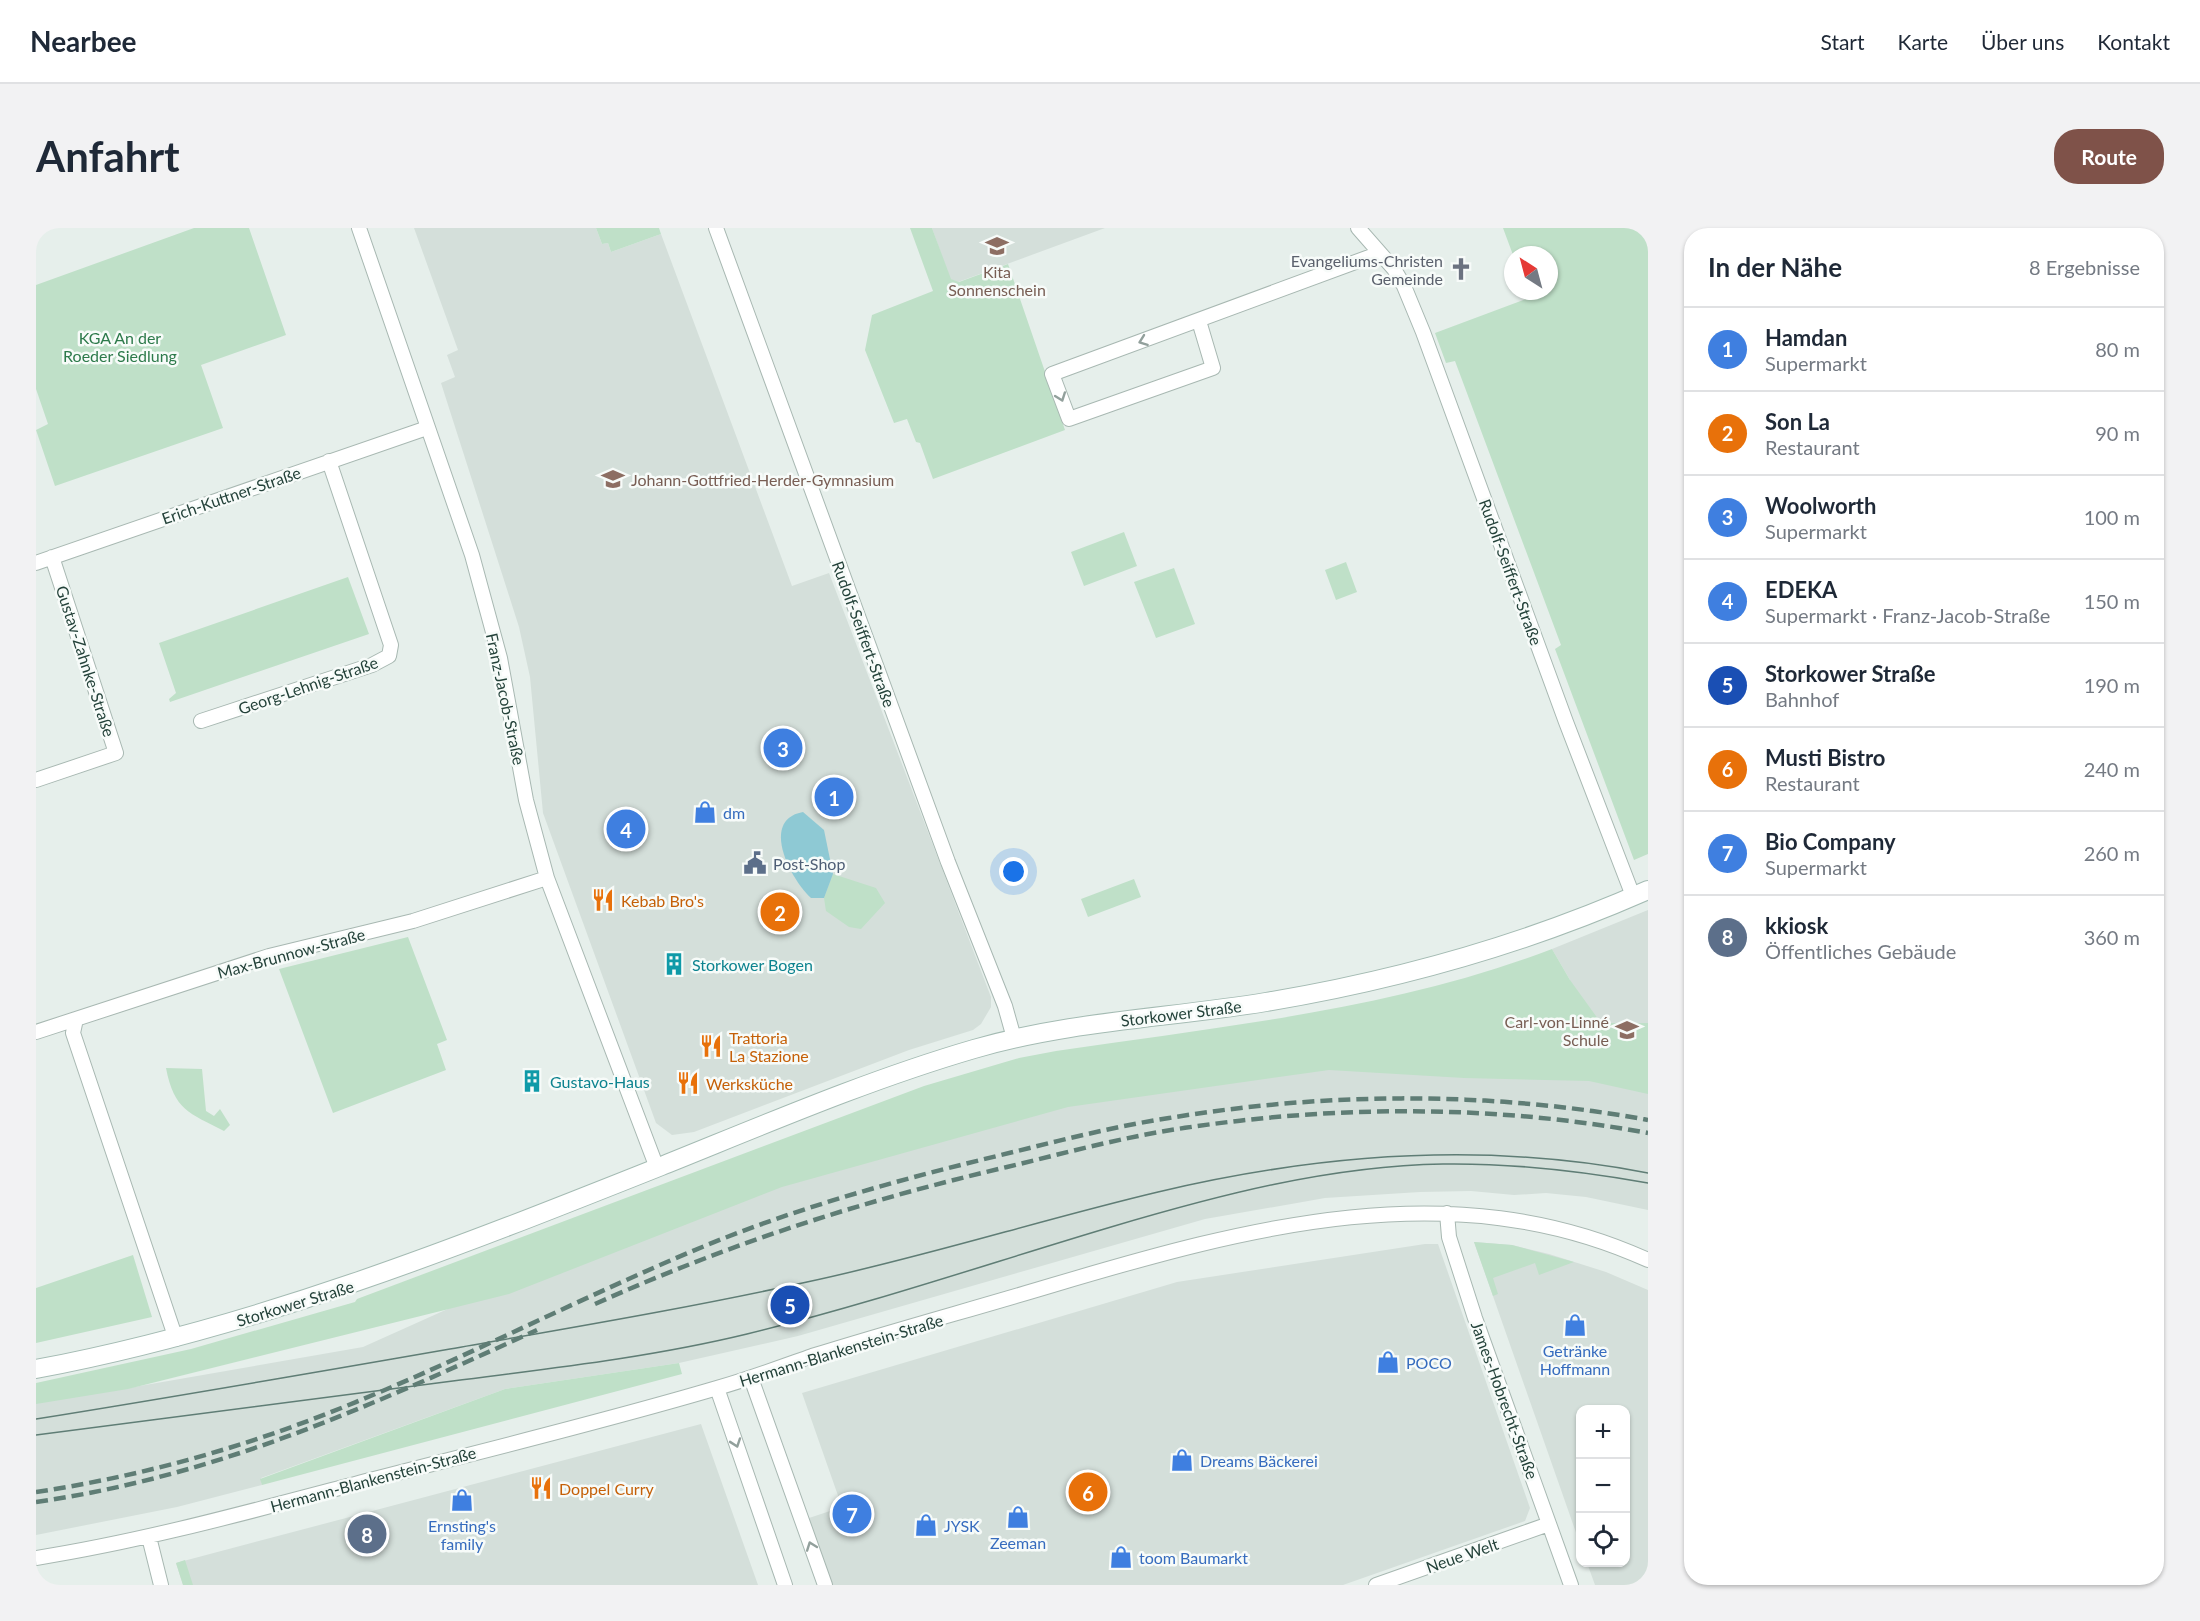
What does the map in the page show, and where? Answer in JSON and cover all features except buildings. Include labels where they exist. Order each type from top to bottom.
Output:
[{"type":"main road","name":"Storkower Straße","points":[[36,1369],[176,1339],[358,1283],[935,1061],[1014,1038],[1102,1022],[1254,1004],[1351,986],[1496,947],[1641,893]]},
{"type":"street","name":"Franz-Jacob-Straße","points":[[359,228],[472,555],[500,658],[526,800],[547,878],[657,1168]]},
{"type":"street","name":"Rudolf-Seiffert-Straße","points":[[716,228],[948,862],[1005,1006],[1014,1038]]},
{"type":"street","name":"Rudolf-Seiffert-Straße","points":[[1358,228],[1404,286],[1566,722],[1641,893]]},
{"type":"street","points":[[1198,321],[1213,368],[1069,419],[1052,374],[1380,253]]},
{"type":"street","name":"Erich-Kuttner-Straße","points":[[36,563],[427,428]]},
{"type":"street","name":"Georg-Lehnig-Straße","points":[[201,721],[372,665],[389,656],[391,645],[329,460]]},
{"type":"street","name":"Gustav-Zahnke-Straße","points":[[36,780],[116,753],[52,557]]},
{"type":"street","name":"Max-Brunnow-Straße","points":[[36,1032],[269,956],[413,921],[547,878]]},
{"type":"street","points":[[75,1019],[73,1033],[176,1339]]},
{"type":"street","name":"Hermann-Blankenstein-Straße","points":[[36,1558],[149,1537],[717,1388],[813,1356],[1202,1243],[1325,1221],[1447,1213],[1496,1216],[1552,1226],[1617,1246],[1648,1260]]},
{"type":"street","name":"James-Hobrecht-Straße","points":[[1447,1213],[1449,1237],[1475,1318],[1571,1585]]},
{"type":"street","points":[[751,1377],[825,1585]]},
{"type":"street","points":[[717,1388],[785,1585]]},
{"type":"street","name":"Neue Welt","points":[[1376,1585],[1549,1524]]},
{"type":"street","points":[[149,1537],[161,1585]]},
{"type":"shaded area","name":"Storkower Bogen","points":[[414,228],[596,228],[602,244],[608,243],[611,252],[661,234],[792,586],[829,573],[991,997],[991,1007],[981,1024],[973,1030],[909,1050],[694,1132],[672,1135],[656,1123],[543,813],[530,677],[519,627],[441,383],[455,377],[447,355],[458,350]]},
{"type":"shaded area","name":"Kita Sonnenschein","points":[[932,228],[1105,228],[958,282],[950,279]]},
{"type":"shaded area","points":[[1648,910],[1648,1210],[1586,1197],[1546,1193],[1514,1195],[1471,1191],[1420,1192],[1325,1198],[1205,1219],[798,1336],[679,1363],[505,1389],[261,1478],[262,1485],[177,1507],[36,1535],[36,1399],[128,1388],[363,1347],[719,1187],[1570,980],[1552,949]]},
{"type":"shaded area","points":[[1474,1242],[1512,1245],[1549,1254],[1606,1272],[1648,1290],[1648,1585],[1595,1585],[1588,1567],[1630,1567],[1630,1405],[1576,1405],[1576,1533]]},
{"type":"shaded area","points":[[1425,1244],[1438,1244],[1530,1508],[1525,1521],[1343,1585],[832,1585],[809,1518],[842,1507],[802,1393],[1177,1282]]},
{"type":"shaded area","points":[[701,1424],[758,1585],[183,1585],[176,1563]]},
{"type":"green space","name":"KGA An der Roeder Siedlung","points":[[194,228],[249,228],[286,335],[201,365],[223,428],[55,486],[36,430],[48,424],[36,389],[36,285]]},
{"type":"green space","points":[[596,228],[659,228],[661,234],[611,252],[608,243],[602,244]]},
{"type":"green space","points":[[910,228],[932,228],[951,279],[959,282],[1008,264],[1065,430],[933,479],[920,443],[916,442],[907,419],[894,423],[865,350],[872,315],[933,291]]},
{"type":"green space","points":[[1503,228],[1648,228],[1648,854],[1634,860],[1555,649],[1561,645],[1455,361],[1446,363],[1435,333],[1524,300],[1558,300],[1558,246],[1510,246]]},
{"type":"green space","points":[[1124,532],[1137,566],[1084,586],[1071,552]]},
{"type":"green space","points":[[1346,562],[1357,592],[1336,600],[1325,570]]},
{"type":"green space","points":[[1174,568],[1195,624],[1156,638],[1134,582]]},
{"type":"green space","points":[[348,577],[369,634],[170,702],[169,699],[176,693],[159,643]]},
{"type":"green space","points":[[833,874],[876,888],[885,903],[861,929],[849,927],[826,911],[824,898]]},
{"type":"green space","points":[[1134,879],[1141,897],[1088,917],[1081,899]]},
{"type":"green space","points":[[408,937],[447,1040],[437,1044],[446,1070],[333,1113],[279,969]]},
{"type":"green space","points":[[1552,949],[1570,980],[1601,1023],[1648,1023],[1648,1094],[1589,1081],[1464,1078],[1329,1070],[1068,1107],[782,1187],[509,1294],[128,1389],[36,1404],[36,1383],[191,1349],[355,1302],[357,1299],[924,1086],[1019,1058],[1307,1014],[1369,1001],[1492,970]]},
{"type":"green space","points":[[166,1068],[202,1069],[206,1111],[214,1116],[220,1109],[230,1125],[224,1131],[185,1108],[174,1093]]},
{"type":"green space","points":[[1474,1242],[1512,1245],[1574,1262],[1539,1275],[1535,1263],[1493,1278],[1498,1294],[1493,1296]]},
{"type":"green space","points":[[133,1255],[152,1317],[36,1343],[36,1288]]},
{"type":"green space","points":[[679,1363],[682,1374],[262,1485],[260,1479],[505,1389]]},
{"type":"green space","points":[[185,1560],[193,1585],[183,1585],[176,1563]]},
{"type":"water","points":[[803,812],[824,830],[833,874],[824,898],[811,898],[803,889],[788,865],[783,851],[781,838],[783,826],[790,817]]},
{"type":"tram line","points":[[36,1419],[398,1358],[718,1300],[851,1272],[1158,1192],[1279,1168],[1402,1156],[1464,1155],[1525,1157],[1587,1163],[1648,1173]]},
{"type":"tram line","points":[[36,1435],[559,1367],[710,1342],[839,1310],[1192,1204],[1316,1176],[1400,1166],[1469,1164],[1546,1169],[1648,1183]]},
{"type":"railway","points":[[36,1492],[141,1472],[245,1443],[363,1399],[657,1266],[742,1231],[814,1206],[886,1185],[1083,1135],[1228,1109],[1288,1103],[1409,1098],[1529,1104],[1648,1120]]},
{"type":"railway","points":[[595,1304],[696,1262],[849,1209],[953,1180],[1109,1142],[1171,1130],[1290,1116],[1410,1111],[1529,1117],[1648,1133]]},
{"type":"railway","points":[[36,1502],[168,1475],[231,1456],[354,1411],[537,1330]]},
{"type":"place","name":"Kita Sonnenschein","points":[[997,246]]},
{"type":"place","name":"Evangeliums-Christen Gemeinde","points":[[1461,269]]},
{"type":"place","name":"Johann-Gottfried-Herder-Gymnasium","points":[[613,479]]},
{"type":"place","name":"Woolworth","points":[[783,748]]},
{"type":"place","name":"Hamdan","points":[[834,797]]},
{"type":"place","name":"dm","points":[[705,812]]},
{"type":"place","name":"EDEKA","points":[[626,829]]},
{"type":"place","name":"Post-Shop","points":[[755,863]]},
{"type":"place","name":"Kebab Bro's","points":[[603,900]]},
{"type":"place","name":"Son La","points":[[780,912]]},
{"type":"place","name":"Storkower Bogen","points":[[674,964]]},
{"type":"place","name":"Carl-von-Linné Schule","points":[[1627,1030]]},
{"type":"place","name":"Trattoria La Stazione","points":[[711,1046]]},
{"type":"place","name":"Gustavo-Haus","points":[[532,1081]]},
{"type":"place","name":"Werksküche","points":[[688,1083]]},
{"type":"place","name":"Storkower Straße","points":[[790,1305]]},
{"type":"place","name":"Getränke Hoffmann","points":[[1575,1325]]},
{"type":"place","name":"POCO","points":[[1388,1362]]},
{"type":"place","name":"Dreams Bäckerei","points":[[1182,1460]]},
{"type":"place","name":"Doppel Curry","points":[[541,1488]]},
{"type":"place","name":"Musti Bistro","points":[[1088,1492]]},
{"type":"place","name":"Ernsting's family","points":[[462,1500]]},
{"type":"place","name":"Bio Company","points":[[852,1514]]},
{"type":"place","name":"Zeeman","points":[[1018,1517]]},
{"type":"place","name":"JYSK","points":[[926,1525]]},
{"type":"place","name":"kkiosk","points":[[367,1534]]},
{"type":"place","name":"toom Baumarkt","points":[[1121,1557]]}]
